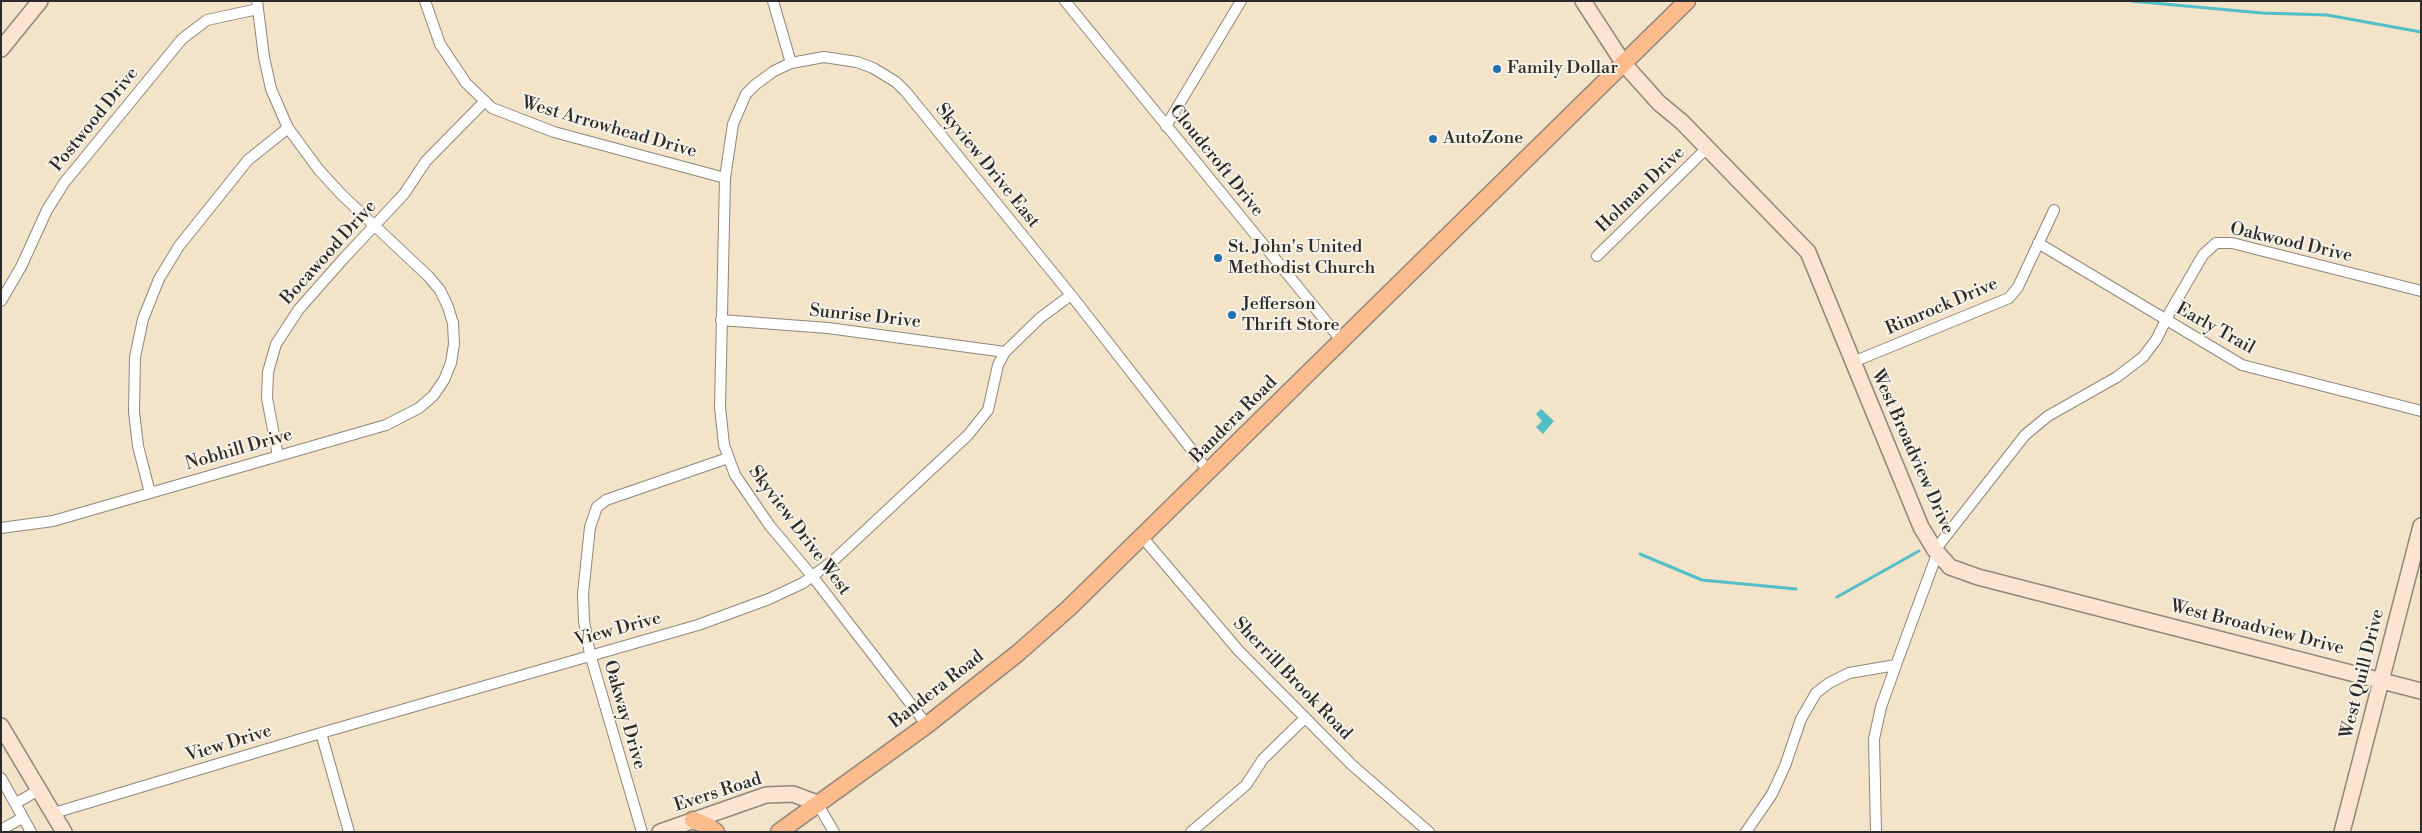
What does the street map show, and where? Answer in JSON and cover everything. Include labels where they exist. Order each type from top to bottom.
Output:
[{"type":"main road","name":"Bandera Road","points":[[779,832],[927,725],[1032,640],[1143,538],[1687,1]]},
{"type":"main road","points":[[693,820],[708,826],[716,832]]},
{"type":"street","points":[[1,49],[40,1]]},
{"type":"street","name":"West Arrowhead Drive","points":[[425,1],[440,44],[466,83],[485,101],[501,112],[554,132],[725,178]]},
{"type":"street","points":[[773,1],[791,62]]},
{"type":"street","points":[[1166,126],[1241,1]]},
{"type":"street","name":"West Broadview Drive","points":[[1583,1],[1624,64],[1659,103],[1707,148],[1808,252],[1922,527],[1936,552],[1950,567],[1978,577],[2381,679],[2421,691]]},
{"type":"street","name":"Cloudcroft Drive","points":[[1068,2],[1166,126],[1342,341]]},
{"type":"street","name":"Nobhill Drive","points":[[1,528],[53,521],[401,419],[419,408],[433,396],[444,380],[453,354],[453,323],[440,290],[428,276],[342,195],[319,170],[288,128],[272,89],[264,58],[258,5]]},
{"type":"street","name":"Postwood Drive","points":[[1,300],[21,267],[47,210],[64,183],[182,38],[207,20],[258,5]]},
{"type":"street","name":"Skyview Drive East","points":[[725,178],[732,124],[746,94],[764,78],[791,62],[812,58],[835,57],[873,68],[896,82],[906,92],[1209,472]]},
{"type":"street","name":"Bocawood Drive","points":[[278,456],[267,398],[268,372],[276,344],[299,309],[404,194],[430,157],[485,101]]},
{"type":"street","points":[[150,492],[138,446],[133,381],[135,356],[146,311],[159,279],[178,246],[248,160],[288,128]]},
{"type":"street","name":"Holman Drive","points":[[1597,256],[1707,148]]},
{"type":"street","name":"Skyview Drive West","points":[[725,178],[720,320],[720,407],[721,433],[728,458],[741,486],[770,526],[813,577],[927,725]]},
{"type":"street","name":"Rimrock Drive","points":[[1853,362],[2008,298],[2018,287],[2054,210]]},
{"type":"street","name":"Early Trail","points":[[2038,243],[2242,365],[2421,411]]},
{"type":"street","name":"Oakwood Drive","points":[[1876,832],[1874,739],[1880,707],[1936,552],[2025,435],[2048,416],[2131,368],[2150,349],[2203,255],[2216,243],[2232,243],[2421,291]]},
{"type":"street","name":"View Drive","points":[[54,813],[590,654],[698,625],[769,599],[813,577],[978,424],[992,400],[998,365],[1005,352],[1040,318],[1070,296]]},
{"type":"street","name":"Sunrise Drive","points":[[720,320],[828,328],[1005,352]]},
{"type":"street","name":"Oakway Drive","points":[[642,832],[590,654],[584,622],[583,594],[587,539],[597,507],[606,500],[728,458]]},
{"type":"street","name":"West Quill Drive","points":[[2342,832],[2421,526]]},
{"type":"street","name":"Sherrill Brook Road","points":[[1143,538],[1239,651],[1364,776],[1429,832]]},
{"type":"street","points":[[1746,832],[1772,794],[1785,766],[1801,719],[1816,693],[1829,683],[1849,673],[1896,664]]},
{"type":"street","points":[[1191,832],[1246,785],[1263,759],[1305,718]]},
{"type":"street","points":[[1,726],[64,832]]},
{"type":"street","points":[[321,733],[350,832]]},
{"type":"street","points":[[1,778],[5,794],[16,803],[22,818],[31,832]]},
{"type":"street","points":[[16,803],[39,790]]},
{"type":"street","name":"Evers Road","points":[[660,832],[751,800],[780,793],[801,796],[817,803]]},
{"type":"street","points":[[817,803],[834,832]]},
{"type":"street","points":[[1,830],[22,818]]},
{"type":"water","points":[[1541,409],[1554,421],[1543,434],[1536,427],[1542,421],[1536,414]]},
{"type":"waterway","points":[[2131,1],[2262,13],[2327,15],[2421,32]]},
{"type":"waterway","points":[[1837,597],[1919,551]]},
{"type":"waterway","points":[[1640,554],[1702,580],[1796,589]]},
{"type":"place","name":"Family Dollar","points":[[1497,69]]},
{"type":"place","name":"AutoZone","points":[[1433,139]]},
{"type":"place","name":"St. John's United Methodist Church","points":[[1218,258]]},
{"type":"place","name":"Jefferson Thrift Store","points":[[1232,315]]}]
